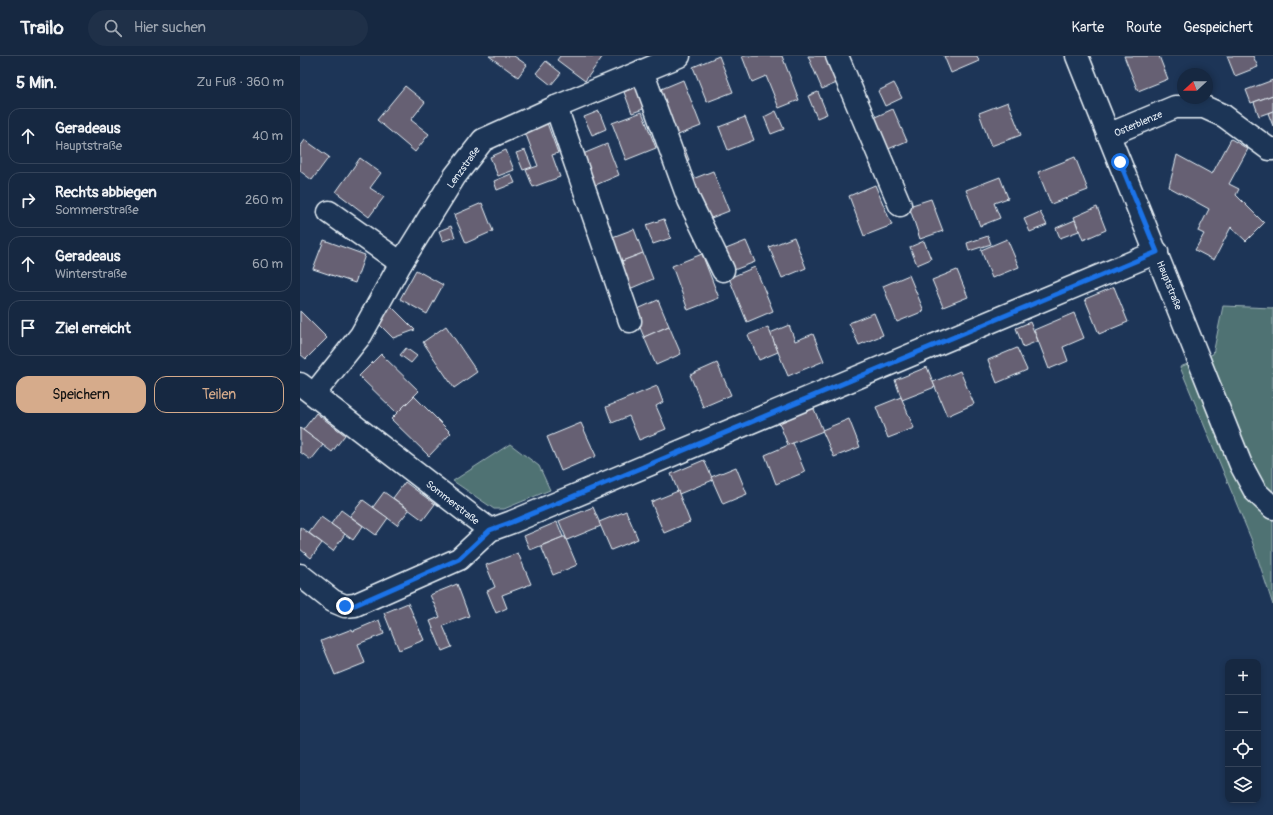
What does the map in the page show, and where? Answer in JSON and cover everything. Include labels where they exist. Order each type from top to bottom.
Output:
[{"type":"street","name":"Lenzstraße","points":[[307,389],[361,335],[400,263],[455,176],[483,140],[556,107],[679,56]]},
{"type":"street","points":[[837,56],[900,205]]},
{"type":"street","name":"Hauptstraße","points":[[1078,56],[1108,135],[1157,252],[1241,466],[1255,491],[1273,508]]},
{"type":"street","points":[[642,71],[689,200],[723,270]]},
{"type":"street","points":[[556,107],[630,321]]},
{"type":"street","name":"Osterblenze","points":[[1108,135],[1175,107],[1204,107],[1224,116],[1269,148],[1273,149]]},
{"type":"street","points":[[329,212],[400,263]]},
{"type":"street","name":"Sommerstraße","points":[[307,389],[490,530],[1157,252]]},
{"type":"street","points":[[300,575],[333,601],[345,606],[355,605],[459,559],[490,530]]},
{"type":"green space","points":[[1223,306],[1273,308],[1273,605],[1252,541],[1180,367],[1213,354]]},
{"type":"green space","points":[[510,444],[539,466],[550,490],[504,509],[494,509],[453,481]]},
{"type":"building","points":[[489,56],[514,56],[527,65],[518,77]]},
{"type":"building","points":[[560,56],[603,56],[585,81],[557,60]]},
{"type":"building","points":[[719,56],[733,92],[707,102],[693,67]]},
{"type":"building","points":[[742,56],[782,56],[799,100],[779,108],[766,76],[752,82]]},
{"type":"building","points":[[808,56],[831,56],[842,81],[822,89]]},
{"type":"building","points":[[944,56],[977,56],[979,61],[951,73]]},
{"type":"building","points":[[1124,56],[1159,56],[1168,79],[1138,91]]},
{"type":"building","points":[[1227,56],[1253,56],[1258,67],[1235,76]]},
{"type":"building","points":[[546,61],[561,73],[551,85],[536,73]]},
{"type":"building","points":[[683,80],[701,126],[678,135],[659,90]]},
{"type":"building","points":[[1273,80],[1273,95],[1251,103],[1246,90]]},
{"type":"building","points":[[894,83],[902,98],[885,106],[878,91]]},
{"type":"building","points":[[641,85],[649,107],[632,113],[624,92]]},
{"type":"building","points":[[405,86],[425,102],[411,120],[429,134],[415,152],[377,120]]},
{"type":"building","points":[[818,92],[827,114],[817,118],[808,96]]},
{"type":"building","points":[[1273,95],[1273,111],[1259,116],[1254,102]]},
{"type":"building","points":[[1008,102],[1021,135],[991,146],[979,113]]},
{"type":"building","points":[[893,109],[907,141],[879,153],[866,121]]},
{"type":"building","points":[[599,111],[606,129],[592,135],[584,117]]},
{"type":"building","points":[[776,111],[784,129],[771,134],[764,117]]},
{"type":"building","points":[[1273,111],[1273,126],[1268,113]]},
{"type":"building","points":[[642,112],[656,148],[626,160],[612,123]]},
{"type":"building","points":[[745,117],[754,140],[728,150],[719,127]]},
{"type":"building","points":[[547,123],[558,153],[552,155],[560,177],[533,187],[526,170],[538,166],[525,132]]},
{"type":"building","points":[[1231,139],[1248,149],[1229,184],[1239,189],[1236,195],[1264,223],[1246,241],[1231,227],[1214,260],[1195,250],[1204,234],[1198,231],[1209,209],[1169,187],[1177,155],[1212,174]]},
{"type":"building","points":[[305,140],[329,157],[312,180],[300,171],[300,147]]},
{"type":"building","points":[[607,144],[619,175],[591,187],[578,156]]},
{"type":"building","points":[[684,147],[689,160],[681,163],[676,150]]},
{"type":"building","points":[[506,150],[514,170],[498,176],[490,157]]},
{"type":"building","points":[[525,150],[532,167],[523,170],[516,153]]},
{"type":"building","points":[[1075,157],[1088,190],[1051,204],[1038,172]]},
{"type":"building","points":[[360,158],[381,173],[370,188],[384,197],[369,217],[336,192]]},
{"type":"building","points":[[713,171],[729,211],[706,220],[690,180]]},
{"type":"building","points":[[511,174],[515,183],[497,190],[494,181]]},
{"type":"building","points":[[1000,177],[1008,198],[994,203],[1000,218],[980,226],[966,190]]},
{"type":"building","points":[[875,185],[892,225],[864,236],[849,196]]},
{"type":"building","points":[[931,199],[943,231],[920,239],[909,206]]},
{"type":"building","points":[[482,203],[493,231],[466,243],[454,215]]},
{"type":"building","points":[[1097,207],[1106,230],[1083,240],[1074,217]]},
{"type":"building","points":[[1040,212],[1047,225],[1030,232],[1024,219]]},
{"type":"building","points":[[664,219],[671,238],[653,244],[646,225]]},
{"type":"building","points":[[1075,220],[1079,231],[1060,238],[1056,228]]},
{"type":"building","points":[[451,226],[455,237],[443,241],[439,231]]},
{"type":"building","points":[[634,229],[643,253],[617,263],[607,239]]},
{"type":"building","points":[[988,236],[991,244],[969,251],[967,243]]},
{"type":"building","points":[[794,237],[806,268],[782,278],[769,247]]},
{"type":"building","points":[[1007,239],[1019,267],[992,278],[981,250]]},
{"type":"building","points":[[324,240],[365,255],[355,283],[313,269]]},
{"type":"building","points":[[746,241],[755,262],[734,270],[726,249]]},
{"type":"building","points":[[924,241],[931,259],[917,265],[910,247]]},
{"type":"building","points":[[643,253],[653,279],[627,290],[617,263]]},
{"type":"building","points":[[702,254],[719,298],[688,310],[672,266]]},
{"type":"building","points":[[755,267],[773,311],[747,322],[729,278]]},
{"type":"building","points":[[416,270],[443,285],[427,314],[400,299]]},
{"type":"building","points":[[957,270],[968,297],[943,307],[932,280]]},
{"type":"building","points":[[909,275],[924,311],[897,322],[883,286]]},
{"type":"building","points":[[1114,287],[1128,322],[1099,334],[1085,299]]},
{"type":"building","points":[[658,300],[669,326],[644,337],[633,311]]},
{"type":"building","points":[[390,305],[415,330],[393,338],[376,321]]},
{"type":"building","points":[[300,311],[327,338],[306,359],[300,354]]},
{"type":"building","points":[[874,313],[883,335],[859,345],[849,323]]},
{"type":"building","points":[[1074,313],[1084,338],[1063,347],[1068,361],[1049,369],[1034,330]]},
{"type":"building","points":[[1030,322],[1038,341],[1023,347],[1016,328]]},
{"type":"building","points":[[789,325],[795,341],[813,334],[824,361],[788,376],[770,333]]},
{"type":"building","points":[[446,326],[477,372],[454,388],[423,342]]},
{"type":"building","points":[[669,326],[681,354],[656,365],[644,337]]},
{"type":"building","points":[[768,327],[778,352],[759,360],[748,335]]},
{"type":"building","points":[[406,348],[417,356],[411,363],[400,355]]},
{"type":"building","points":[[1017,348],[1027,370],[997,383],[988,360]]},
{"type":"building","points":[[381,354],[419,391],[397,413],[359,376]]},
{"type":"building","points":[[717,363],[731,395],[703,407],[690,375]]},
{"type":"building","points":[[927,367],[935,387],[902,400],[895,380]]},
{"type":"building","points":[[960,371],[974,404],[947,416],[933,382]]},
{"type":"building","points":[[657,386],[663,402],[656,406],[666,429],[639,440],[629,416],[612,423],[606,407]]},
{"type":"building","points":[[414,396],[451,433],[429,456],[391,419]]},
{"type":"building","points":[[901,397],[914,428],[888,438],[876,407]]},
{"type":"building","points":[[812,404],[823,431],[788,445],[777,418]]},
{"type":"building","points":[[316,413],[345,435],[332,452],[303,430]]},
{"type":"building","points":[[849,419],[860,447],[834,457],[822,430]]},
{"type":"building","points":[[581,423],[596,456],[561,471],[547,437]]},
{"type":"building","points":[[300,428],[323,445],[311,460],[300,452]]},
{"type":"building","points":[[793,443],[805,472],[776,484],[765,455]]},
{"type":"building","points":[[704,460],[713,480],[679,494],[671,474]]},
{"type":"building","points":[[736,467],[747,494],[723,504],[711,477]]},
{"type":"building","points":[[405,482],[435,504],[423,520],[393,498]]},
{"type":"building","points":[[678,491],[690,522],[664,533],[651,502]]},
{"type":"building","points":[[384,492],[409,510],[397,525],[373,507]]},
{"type":"building","points":[[363,500],[388,518],[376,535],[350,516]]},
{"type":"building","points":[[593,507],[601,526],[567,540],[559,521]]},
{"type":"building","points":[[341,510],[363,526],[353,540],[331,524]]},
{"type":"building","points":[[626,511],[638,539],[611,550],[599,522]]},
{"type":"building","points":[[321,517],[345,534],[333,551],[309,533]]},
{"type":"building","points":[[557,522],[563,537],[530,550],[524,536]]},
{"type":"building","points":[[300,527],[322,543],[311,558],[300,549]]},
{"type":"building","points":[[565,537],[577,565],[553,575],[541,546]]},
{"type":"building","points":[[518,553],[531,584],[502,595],[507,608],[496,613],[487,591],[495,587],[486,565]]},
{"type":"building","points":[[457,584],[469,616],[443,626],[452,647],[442,651],[430,621],[440,617],[430,595]]},
{"type":"building","points":[[408,603],[424,640],[399,650],[384,613]]},
{"type":"building","points":[[379,620],[384,634],[358,644],[365,663],[335,675],[321,641],[352,629],[353,631]]},
{"type":"route","points":[[345,606],[355,605],[459,559],[490,530],[1157,252],[1120,162]]}]
